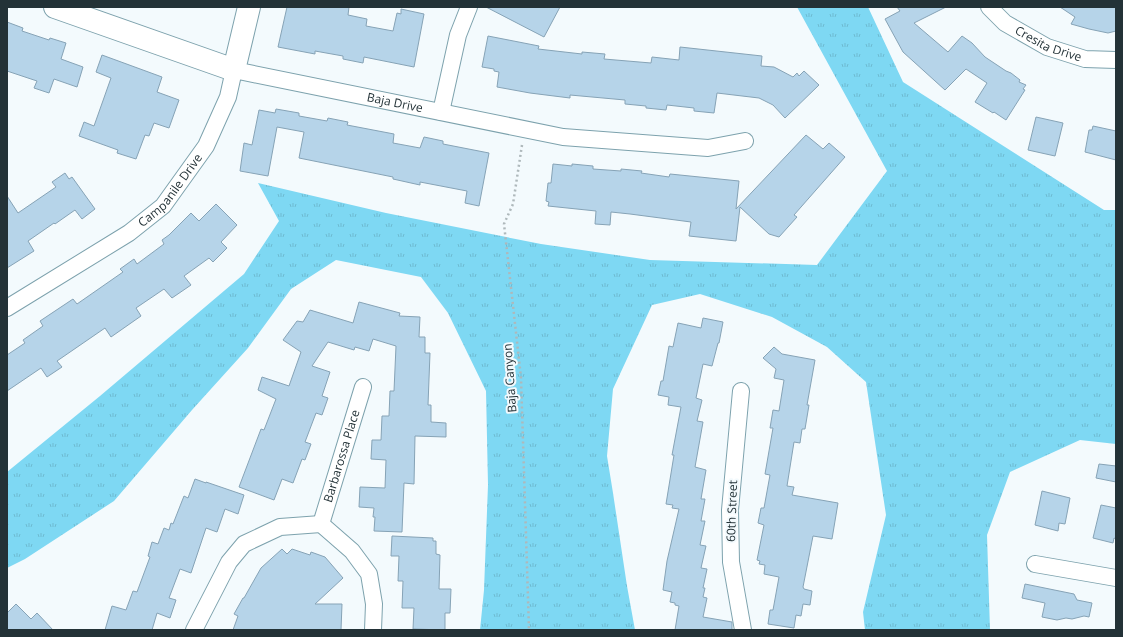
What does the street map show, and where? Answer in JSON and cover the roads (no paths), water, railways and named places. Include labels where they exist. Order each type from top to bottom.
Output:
[{"type":"street","name":"Baja Drive","points":[[55,7],[234,70],[524,129],[563,136],[708,148],[745,141]]},
{"type":"street","name":"Campanile Drive","points":[[7,308],[129,233],[163,206],[206,146],[228,97],[249,7]]},
{"type":"street","points":[[441,112],[458,35],[469,7]]},
{"type":"street","name":"Cresita Drive","points":[[990,7],[1005,23],[1047,47],[1085,59],[1116,60]]},
{"type":"street","name":"Barbarossa Place","points":[[321,524],[363,387]]},
{"type":"street","name":"60th Street","points":[[741,391],[730,510],[731,562],[743,630]]},
{"type":"street","points":[[194,630],[229,562],[244,544],[280,527],[321,524],[352,551],[369,574],[374,604],[373,630]]},
{"type":"street","points":[[1035,564],[1116,578]]}]
